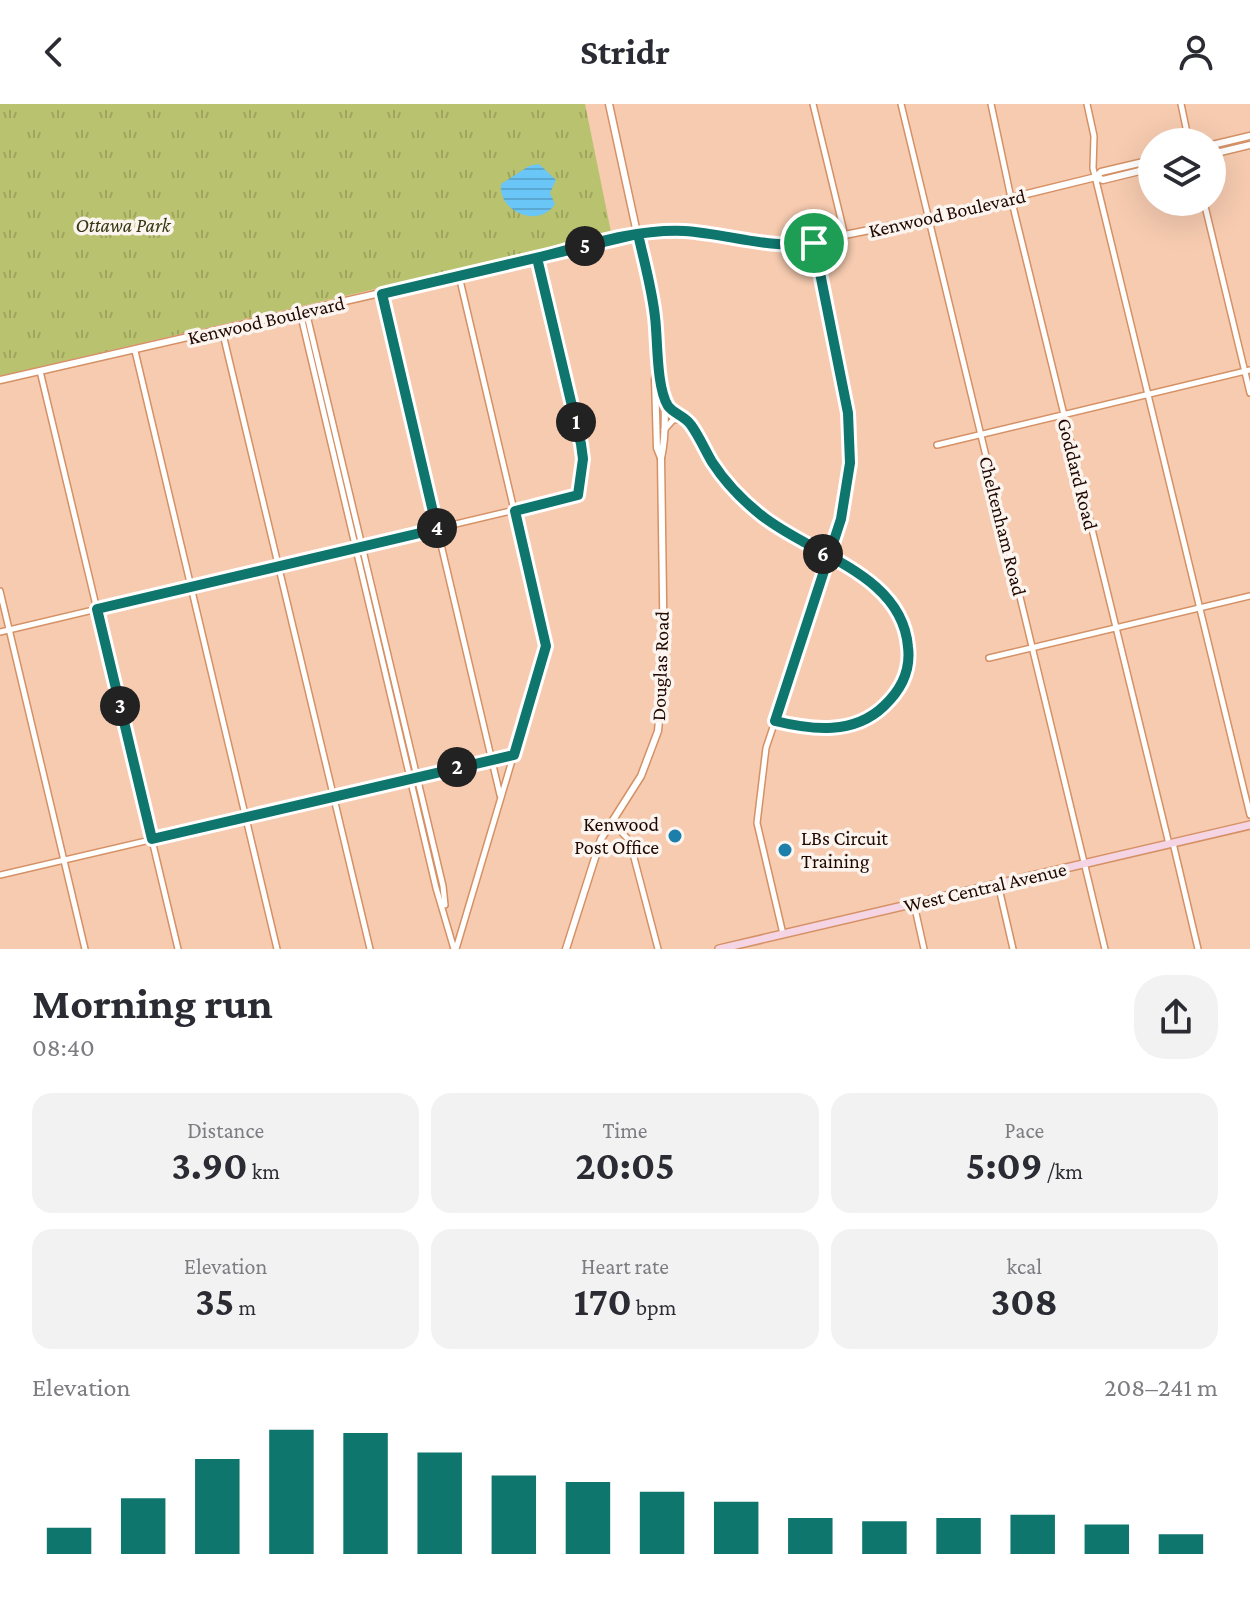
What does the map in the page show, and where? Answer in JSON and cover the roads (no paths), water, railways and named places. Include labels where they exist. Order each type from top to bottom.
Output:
[{"type":"main road","name":"West Central Avenue","points":[[719,949],[1250,825]]},
{"type":"street","name":"Douglas Road","points":[[566,949],[597,850],[644,768],[654,744],[661,715],[664,666],[662,378],[658,368],[655,316],[609,104]]},
{"type":"street","points":[[813,104],[845,236]]},
{"type":"street","name":"Cheltenham Road","points":[[901,104],[1105,949]]},
{"type":"street","name":"Goddard Road","points":[[991,104],[1116,628],[1198,949]]},
{"type":"street","points":[[1087,104],[1093,131],[1092,161],[1250,815]]},
{"type":"street","points":[[1181,104],[1186,128]]},
{"type":"street","points":[[1226,142],[1250,136]]},
{"type":"street","points":[[1226,151],[1250,145]]},
{"type":"street","name":"Kenwood Boulevard","points":[[0,380],[638,234],[685,231],[763,244],[814,243],[1011,198],[1138,163]]},
{"type":"street","name":"Kenwood Boulevard","points":[[1096,177],[1103,180],[1138,171]]},
{"type":"street","points":[[1208,216],[1250,393]]},
{"type":"street","points":[[783,934],[757,823],[766,748],[830,557],[847,488],[850,455],[848,413],[814,243]]},
{"type":"street","points":[[0,632],[578,495],[583,459],[581,444],[537,258]]},
{"type":"street","points":[[455,949],[546,646],[459,276]]},
{"type":"street","points":[[382,294],[500,795]]},
{"type":"street","points":[[303,312],[413,777],[436,888],[455,949]]},
{"type":"street","points":[[222,330],[370,949]]},
{"type":"street","points":[[135,351],[277,949]]},
{"type":"street","name":"Douglas Road","points":[[658,368],[655,379],[657,448],[661,458]]},
{"type":"street","points":[[40,371],[178,949]]},
{"type":"street","points":[[937,445],[1247,371]]},
{"type":"street","points":[[663,396],[670,409],[686,419],[719,472],[750,506],[782,531],[868,581],[898,613],[907,636],[907,674],[883,707],[856,723],[815,729],[775,721]]},
{"type":"street","points":[[663,431],[673,420],[686,419]]},
{"type":"street","points":[[0,591],[85,949]]},
{"type":"street","points":[[989,658],[1250,596]]},
{"type":"street","points":[[0,875],[514,755]]},
{"type":"street","points":[[611,821],[627,838],[632,850],[658,949]]},
{"type":"street","points":[[998,884],[1013,949]]},
{"type":"street","points":[[914,904],[924,949]]},
{"type":"water","points":[[539,164],[556,180],[550,193],[555,204],[539,215],[521,214],[506,202],[501,184],[529,166]]},
{"type":"place","name":"Kenwood Post Office","points":[[675,836]]},
{"type":"place","name":"LBs Circuit Training","points":[[785,850]]},
{"type":"park label","name":"Ottawa Park","points":[[123,225]]}]
